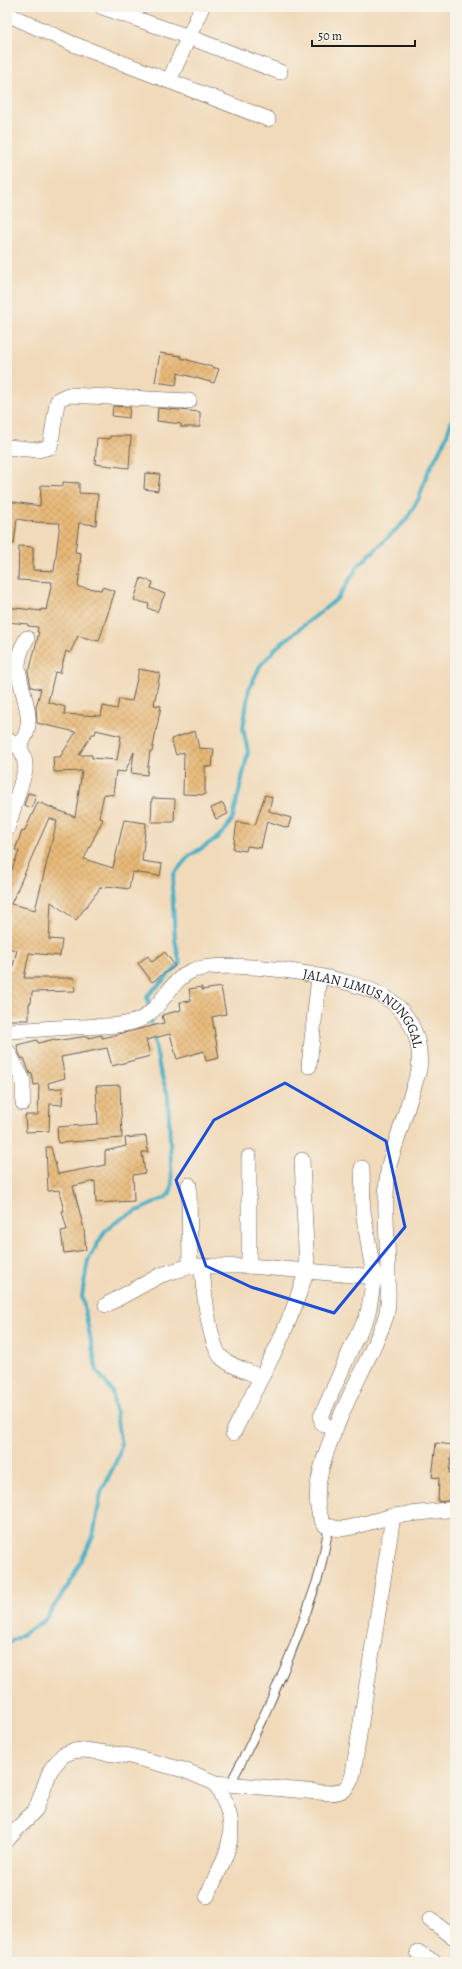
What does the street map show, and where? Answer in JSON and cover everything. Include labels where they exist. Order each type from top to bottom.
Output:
[{"type":"street","points":[[102,7],[189,37],[280,72]]},
{"type":"street","points":[[169,81],[202,7]]},
{"type":"street","points":[[7,14],[73,44],[268,119]]},
{"type":"street","points":[[7,447],[38,450],[50,447],[57,403],[60,399],[68,395],[189,401]]},
{"type":"street","points":[[7,829],[25,771],[24,756],[13,743],[25,739],[28,725],[29,710],[18,665],[18,657],[27,638]]},
{"type":"street","name":"JALAN LIMUS NUNGGAL","points":[[7,1031],[120,1025],[139,1021],[156,1008],[184,974],[208,967],[254,967],[319,977],[373,990],[389,1000],[409,1021],[418,1040],[420,1054],[419,1070],[389,1165],[387,1177],[381,1278],[387,1315],[334,1429],[319,1477],[317,1506],[322,1521],[329,1527]]},
{"type":"street","points":[[310,1066],[319,977]]},
{"type":"street","points":[[7,1050],[23,1080],[23,1103]]},
{"type":"street","points":[[249,1157],[249,1266]]},
{"type":"street","points":[[233,1433],[284,1331],[307,1270],[302,1160]]},
{"type":"street","points":[[106,1306],[161,1275],[173,1270],[196,1266],[249,1266],[307,1270],[381,1278],[363,1211],[362,1168]]},
{"type":"street","points":[[189,1184],[196,1266],[207,1316],[217,1351],[226,1361],[261,1377]]},
{"type":"street","points":[[329,1527],[348,1528],[393,1516],[455,1509]]},
{"type":"street","points":[[7,1840],[36,1809],[50,1771],[63,1755],[73,1751],[84,1750],[130,1756],[184,1770],[215,1783],[329,1793],[336,1793],[347,1787],[353,1774],[393,1516]]},
{"type":"street","points":[[207,1896],[224,1858],[230,1834],[229,1813],[215,1783]]},
{"type":"street","points":[[430,1920],[455,1938]]},
{"type":"street","points":[[418,1952],[434,1962]]},
{"type":"lane","points":[[230,1784],[271,1699],[297,1638],[318,1577],[329,1527]]},
{"type":"highlighted area","points":[[285,1083],[386,1141],[405,1227],[334,1313],[251,1287],[206,1266],[176,1180],[214,1120]]},
{"type":"building","points":[[160,353],[181,356],[181,358],[219,369],[214,383],[178,373],[176,385],[155,382]]},
{"type":"building","points":[[113,406],[130,407],[129,418],[112,416]]},
{"type":"building","points":[[158,408],[200,412],[200,427],[181,427],[181,424],[157,421]]},
{"type":"building","points":[[110,436],[131,436],[129,468],[95,464],[97,438],[110,439]]},
{"type":"building","points":[[145,473],[160,474],[158,491],[144,489]]},
{"type":"building","points":[[63,482],[79,483],[79,493],[98,494],[96,525],[79,523],[75,552],[81,553],[78,587],[101,590],[102,587],[115,591],[99,641],[78,636],[70,653],[66,651],[60,673],[55,672],[48,702],[65,707],[64,714],[101,716],[103,706],[117,709],[119,699],[132,701],[139,669],[160,673],[154,705],[161,706],[152,752],[150,751],[147,775],[131,773],[134,752],[125,772],[116,771],[113,795],[104,794],[99,817],[103,819],[84,859],[113,868],[124,820],[146,823],[142,861],[162,864],[160,876],[132,872],[129,889],[107,886],[106,888],[101,887],[76,920],[51,902],[49,939],[62,940],[60,956],[29,953],[24,978],[74,978],[75,991],[32,992],[31,1003],[29,1003],[29,1020],[7,1020],[7,970],[12,970],[17,950],[7,948],[7,926],[10,914],[7,914],[7,882],[19,851],[15,850],[22,831],[24,832],[38,802],[75,817],[82,771],[54,772],[53,757],[60,757],[76,732],[37,723],[36,707],[41,689],[31,687],[28,671],[30,669],[39,632],[37,632],[38,627],[28,626],[28,624],[7,622],[7,607],[41,611],[41,609],[46,610],[52,582],[18,580],[19,546],[33,547],[33,570],[54,571],[60,523],[35,522],[17,519],[14,544],[7,544],[7,501],[40,506],[41,485],[63,486]],"holes":[[[96,730],[121,736],[117,760],[92,758],[92,755],[79,755],[92,734],[95,734]],[[49,818],[57,821],[35,910],[11,904]]]},
{"type":"building","points":[[141,578],[153,582],[151,588],[165,594],[157,612],[148,608],[149,604],[134,600]]},
{"type":"building","points":[[195,731],[199,748],[214,749],[212,767],[205,766],[205,795],[183,794],[184,752],[176,755],[171,739]]},
{"type":"building","points":[[28,793],[36,795],[32,808],[24,805]]},
{"type":"building","points":[[265,795],[272,797],[269,811],[291,818],[288,828],[267,821],[261,848],[247,846],[246,851],[233,849],[237,822],[255,825]]},
{"type":"building","points":[[152,798],[175,799],[174,822],[151,822]]},
{"type":"building","points":[[223,803],[228,814],[216,819],[211,808]]},
{"type":"building","points":[[165,952],[175,966],[152,982],[138,963],[148,956],[152,962]]},
{"type":"building","points":[[202,987],[202,990],[221,987],[226,1014],[212,1017],[219,1058],[206,1061],[204,1051],[177,1059],[170,1034],[146,1040],[150,1056],[112,1066],[107,1048],[61,1057],[65,1078],[48,1083],[49,1089],[63,1088],[62,1105],[50,1104],[49,1131],[26,1132],[25,1115],[38,1115],[39,1084],[34,1085],[32,1073],[30,1074],[24,1058],[22,1059],[19,1053],[17,1045],[37,1040],[38,1043],[55,1039],[55,1041],[88,1036],[88,1038],[102,1035],[102,1038],[164,1023],[162,1015],[181,1010],[180,1002],[191,1001],[189,989]]},
{"type":"building","points":[[120,1085],[122,1138],[58,1143],[57,1127],[98,1124],[96,1086]]},
{"type":"building","points":[[146,1136],[148,1152],[142,1152],[145,1173],[133,1175],[134,1201],[96,1203],[95,1181],[73,1186],[84,1229],[86,1250],[64,1253],[61,1231],[67,1230],[62,1211],[64,1211],[59,1190],[48,1191],[46,1147],[51,1147],[58,1174],[105,1165],[105,1151],[126,1146],[125,1138]]},
{"type":"building","points":[[436,1443],[453,1445],[449,1473],[455,1473],[455,1500],[438,1502],[439,1478],[432,1477]]},
{"type":"waterway","points":[[149,1008],[147,996],[180,964],[175,940],[172,887],[174,874],[188,857],[217,838],[226,829],[233,818],[248,752],[243,728],[249,689],[260,666],[277,647],[338,598],[358,566],[406,520],[419,498],[427,474],[445,440],[455,411]]},
{"type":"waterway","points":[[7,1644],[44,1621],[68,1586],[93,1537],[101,1493],[118,1457],[121,1445],[112,1391],[97,1371],[82,1296],[88,1260],[105,1231],[120,1219],[165,1198],[170,1193],[172,1187],[168,1095],[160,1071],[150,1017]]}]
